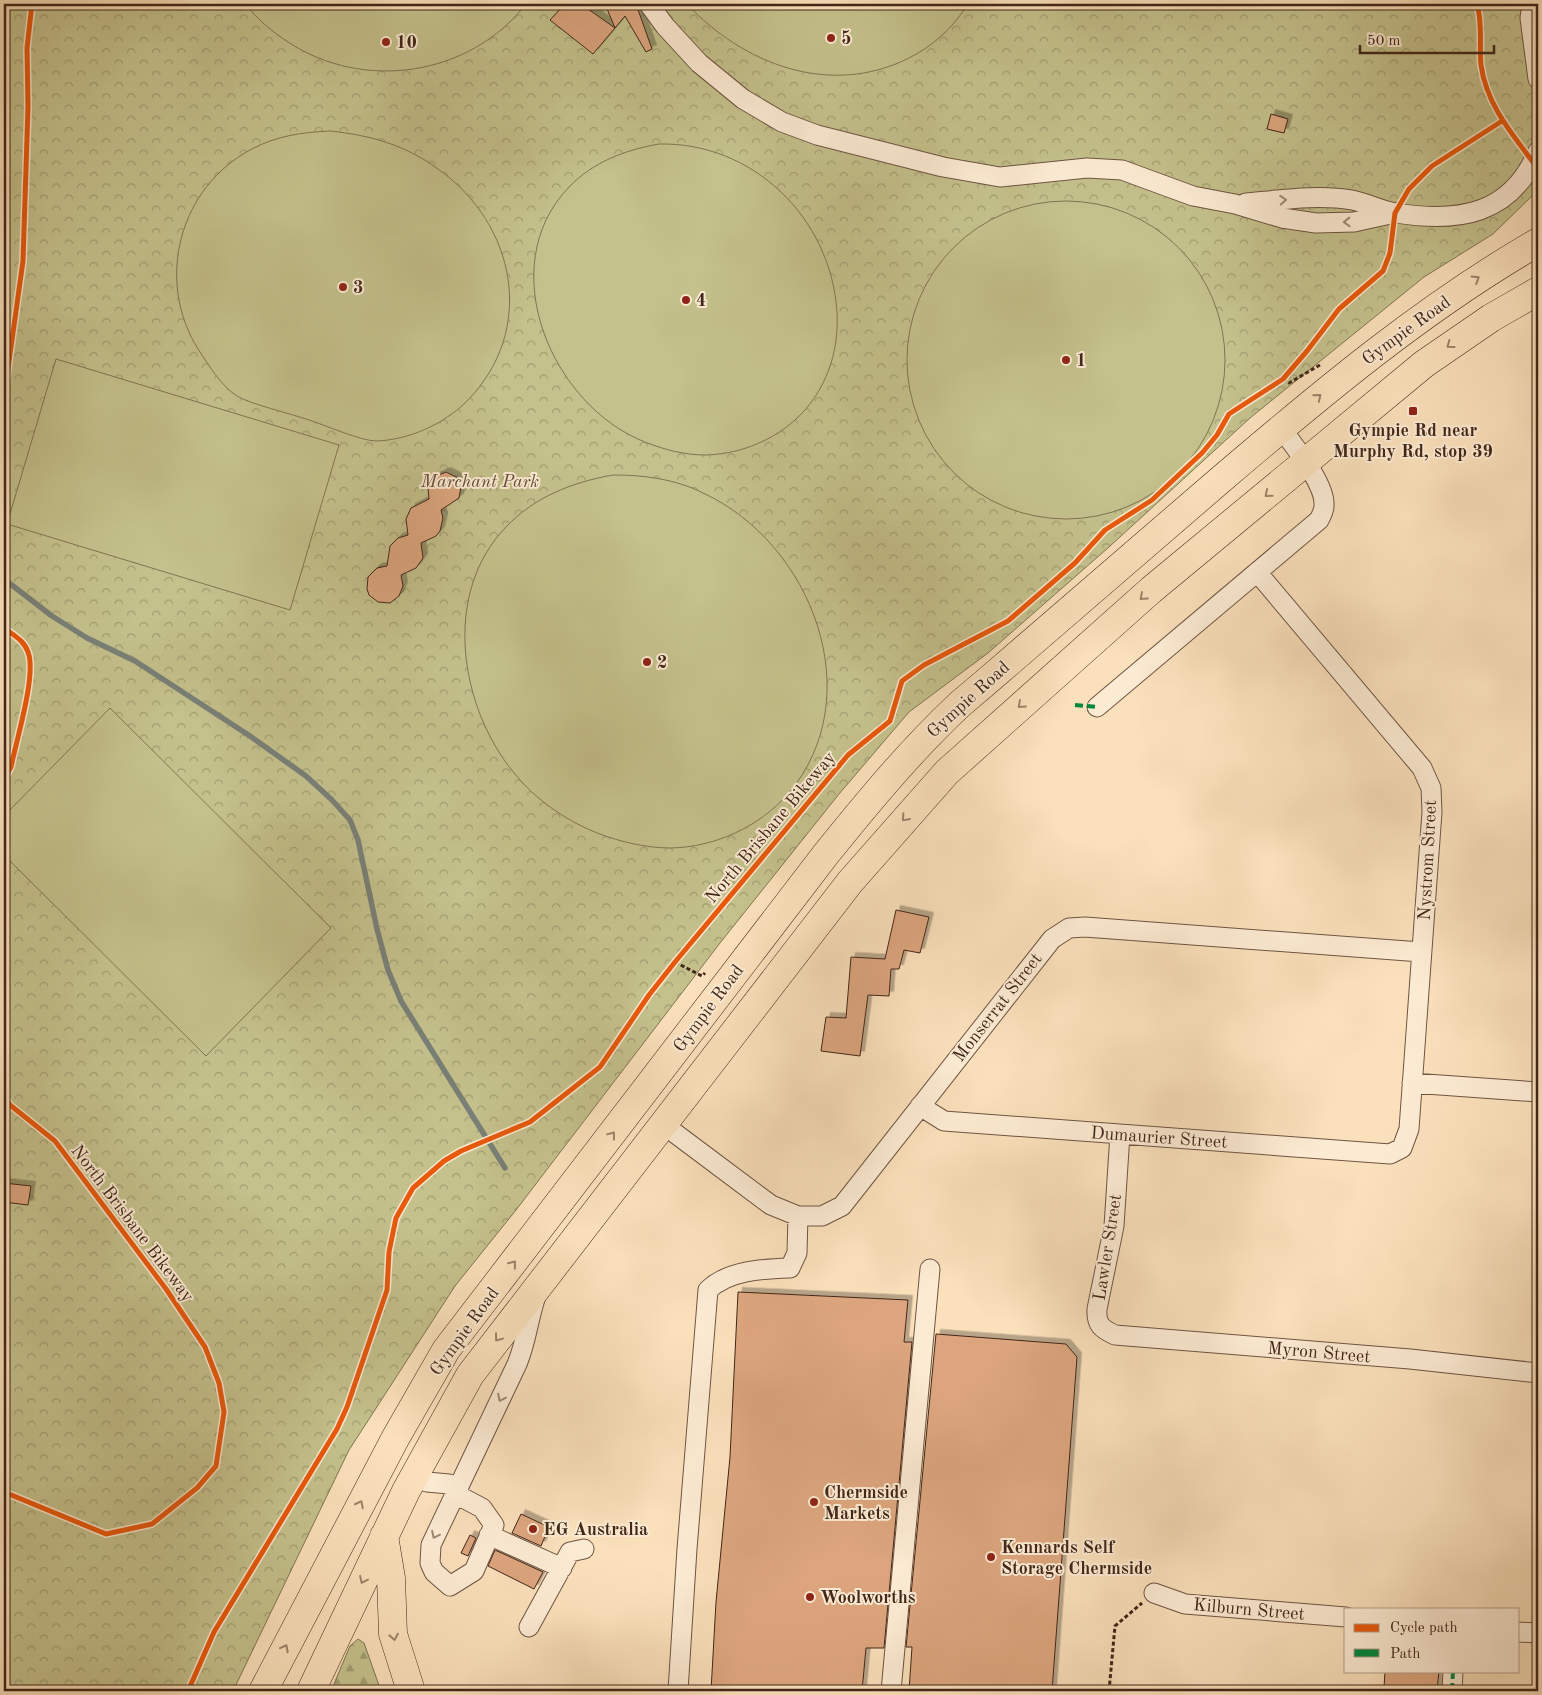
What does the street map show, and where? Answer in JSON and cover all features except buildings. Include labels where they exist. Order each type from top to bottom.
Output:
[{"type":"highway","name":"Gympie Road","points":[[263,1691],[396,1437],[446,1350],[826,854],[922,740],[1281,428],[1386,342],[1473,281],[1538,242]]},
{"type":"highway","name":"Gympie Road","points":[[312,1691],[414,1476],[470,1375],[850,882],[947,772],[1151,590],[1424,364],[1491,318],[1538,291]]},
{"type":"highway","points":[[384,1536],[390,1578],[393,1634],[411,1691]]},
{"type":"street","points":[[649,4],[665,26],[699,63],[743,99],[782,122],[817,135],[943,167],[1000,177],[1087,168],[1122,170],[1193,196],[1235,204],[1282,218],[1316,223],[1354,222],[1395,213]]},
{"type":"street","points":[[1532,4],[1530,18],[1538,79]]},
{"type":"street","points":[[1235,204],[1319,198],[1352,200],[1395,213],[1452,217],[1476,213],[1495,205],[1526,176],[1538,151]]},
{"type":"street","points":[[1096,707],[1319,520],[1324,505],[1323,496],[1305,462],[1281,428]]},
{"type":"street","name":"Nystrom Street","points":[[1257,572],[1422,768],[1431,788],[1432,812],[1409,1129],[1402,1148]]},
{"type":"street","name":"Monserrat Street","points":[[664,1125],[771,1205],[798,1216],[822,1216],[842,1206],[1052,939],[1069,928],[1085,927],[1421,952]]},
{"type":"street","points":[[1412,1083],[1538,1092]]},
{"type":"street","name":"Dumaurier Street","points":[[920,1106],[944,1120],[1390,1154],[1402,1148]]},
{"type":"street","name":"Lawler Street","points":[[1101,1328],[1096,1319],[1096,1309],[1114,1226],[1120,1134]]},
{"type":"street","points":[[678,1691],[687,1549],[708,1290],[716,1282],[732,1276],[764,1269],[790,1268],[797,1253],[798,1216]]},
{"type":"street","points":[[891,1691],[930,1269]]},
{"type":"street","points":[[414,1476],[427,1482],[449,1484],[456,1492],[463,1498],[482,1508],[494,1525],[474,1571],[450,1586],[434,1572],[430,1545],[456,1492],[518,1364],[525,1344],[527,1324],[538,1286]]},
{"type":"street","name":"Myron Street","points":[[1101,1328],[1115,1335],[1410,1359],[1538,1373]]},
{"type":"street","points":[[489,1535],[562,1568]]},
{"type":"street","points":[[529,1627],[570,1552],[584,1549]]},
{"type":"street","name":"Kilburn Street","points":[[1154,1593],[1185,1604],[1344,1617]]},
{"type":"street","points":[[1520,1632],[1538,1633]]},
{"type":"street","points":[[1452,1691],[1453,1672]]},
{"type":"path","points":[[1282,379],[1289,383],[1320,365]]},
{"type":"path","points":[[1276,383],[1289,372]]},
{"type":"path","points":[[670,969],[681,954]]},
{"type":"path","points":[[675,962],[702,976],[708,970]]},
{"type":"path","points":[[1108,1691],[1115,1626],[1154,1593]]},
{"type":"green space","name":"Marchant Park","points":[[4,4],[1538,4],[1538,190],[1493,234],[1424,277],[1250,418],[1109,547],[988,653],[909,712],[839,794],[720,943],[516,1210],[455,1286],[349,1450],[233,1691],[4,1691]]},
{"type":"green space","name":"10","points":[[246,4],[526,4],[503,28],[476,47],[446,61],[414,69],[382,71],[349,67],[318,58],[277,34],[260,20]]},
{"type":"green space","name":"5","points":[[687,4],[968,4],[956,21],[925,49],[907,59],[877,70],[848,75],[818,74],[789,68],[761,58],[734,43],[709,25]]},
{"type":"green space","name":"3","points":[[330,131],[359,135],[387,142],[400,147],[438,169],[465,192],[485,218],[500,248],[508,279],[509,311],[503,343],[489,373],[467,401],[448,417],[437,424],[401,438],[376,441],[361,438],[237,396],[220,381],[198,349],[185,322],[178,294],[177,265],[182,237],[191,211],[207,187],[227,166],[252,149],[290,135]]},
{"type":"green space","name":"4","points":[[659,144],[693,147],[726,156],[755,171],[781,192],[803,217],[820,246],[831,278],[837,312],[837,325],[834,351],[826,376],[813,399],[795,420],[760,443],[747,448],[706,455],[675,452],[645,442],[612,424],[583,398],[560,367],[543,331],[535,293],[535,256],[546,219],[569,187],[588,171],[610,158]]},
{"type":"green space","name":"1","points":[[1050,201],[1082,201],[1112,207],[1141,219],[1155,227],[1179,247],[1199,271],[1213,299],[1219,314],[1225,344],[1225,376],[1219,406],[1213,421],[1199,449],[1179,473],[1155,493],[1112,513],[1082,519],[1050,519],[1020,513],[977,493],[953,473],[933,449],[913,406],[907,376],[907,344],[913,314],[933,271],[953,247],[977,227],[1020,207]]},
{"type":"green space","points":[[56,359],[339,445],[290,610],[7,524]]},
{"type":"green space","name":"2","points":[[613,475],[648,477],[681,484],[703,493],[741,516],[774,547],[800,585],[818,626],[826,669],[825,713],[813,755],[788,794],[764,816],[735,833],[704,844],[671,848],[634,844],[597,833],[562,815],[541,800],[523,783],[495,746],[481,716],[470,683],[465,650],[466,616],[473,584],[486,554],[506,527],[529,507],[555,492],[583,482]]},
{"type":"green space","points":[[110,708],[331,928],[206,1056],[4,855],[4,816]]},
{"type":"green space","points":[[358,1639],[364,1643],[381,1691],[331,1691],[350,1646]]},
{"type":"waterway","points":[[4,579],[52,616],[87,638],[135,661],[250,736],[306,776],[350,820],[358,840],[388,970],[401,1001],[505,1168]]},
{"type":"marked path","points":[[1075,705],[1097,707]]},
{"type":"marked path","points":[[1452,1691],[1453,1672]]},
{"type":"cycle path","points":[[4,397],[23,261],[28,107],[27,48],[32,4]]},
{"type":"cycle path","points":[[1477,4],[1481,65],[1488,92],[1508,129],[1533,162],[1538,165]]},
{"type":"cycle path","name":"North Brisbane Bikeway","points":[[188,1691],[214,1632],[337,1429],[347,1407],[387,1290],[389,1252],[396,1218],[413,1188],[444,1161],[461,1151],[530,1122],[600,1067],[649,995],[675,962],[848,755],[890,721],[902,681],[924,665],[1008,621],[1075,563],[1105,530],[1152,500],[1202,453],[1217,435],[1229,414],[1283,379],[1339,309],[1383,271],[1390,253],[1395,213],[1409,189],[1432,166],[1502,121]]},
{"type":"cycle path","points":[[4,628],[24,644],[30,662],[30,676],[25,708],[11,767],[4,779]]},
{"type":"cycle path","name":"North Brisbane Bikeway","points":[[4,1096],[10,1105],[55,1141],[166,1289],[205,1347],[219,1383],[224,1412],[216,1466],[197,1488],[152,1524],[106,1534],[4,1492]]},
{"type":"place","name":"5","points":[[831,38]]},
{"type":"place","name":"10","points":[[386,42]]},
{"type":"place","name":"3","points":[[343,287]]},
{"type":"place","name":"4","points":[[686,300]]},
{"type":"place","name":"1","points":[[1066,360]]},
{"type":"place","name":"Gympie Rd near Murphy Rd, stop 39","points":[[1413,411]]},
{"type":"place","name":"2","points":[[647,662]]},
{"type":"place","name":"Chermside Markets","points":[[814,1502]]},
{"type":"place","name":"EG Australia","points":[[533,1529]]},
{"type":"place","name":"Kennards Self Storage Chermside","points":[[991,1557]]},
{"type":"place","name":"Woolworths","points":[[810,1597]]}]
